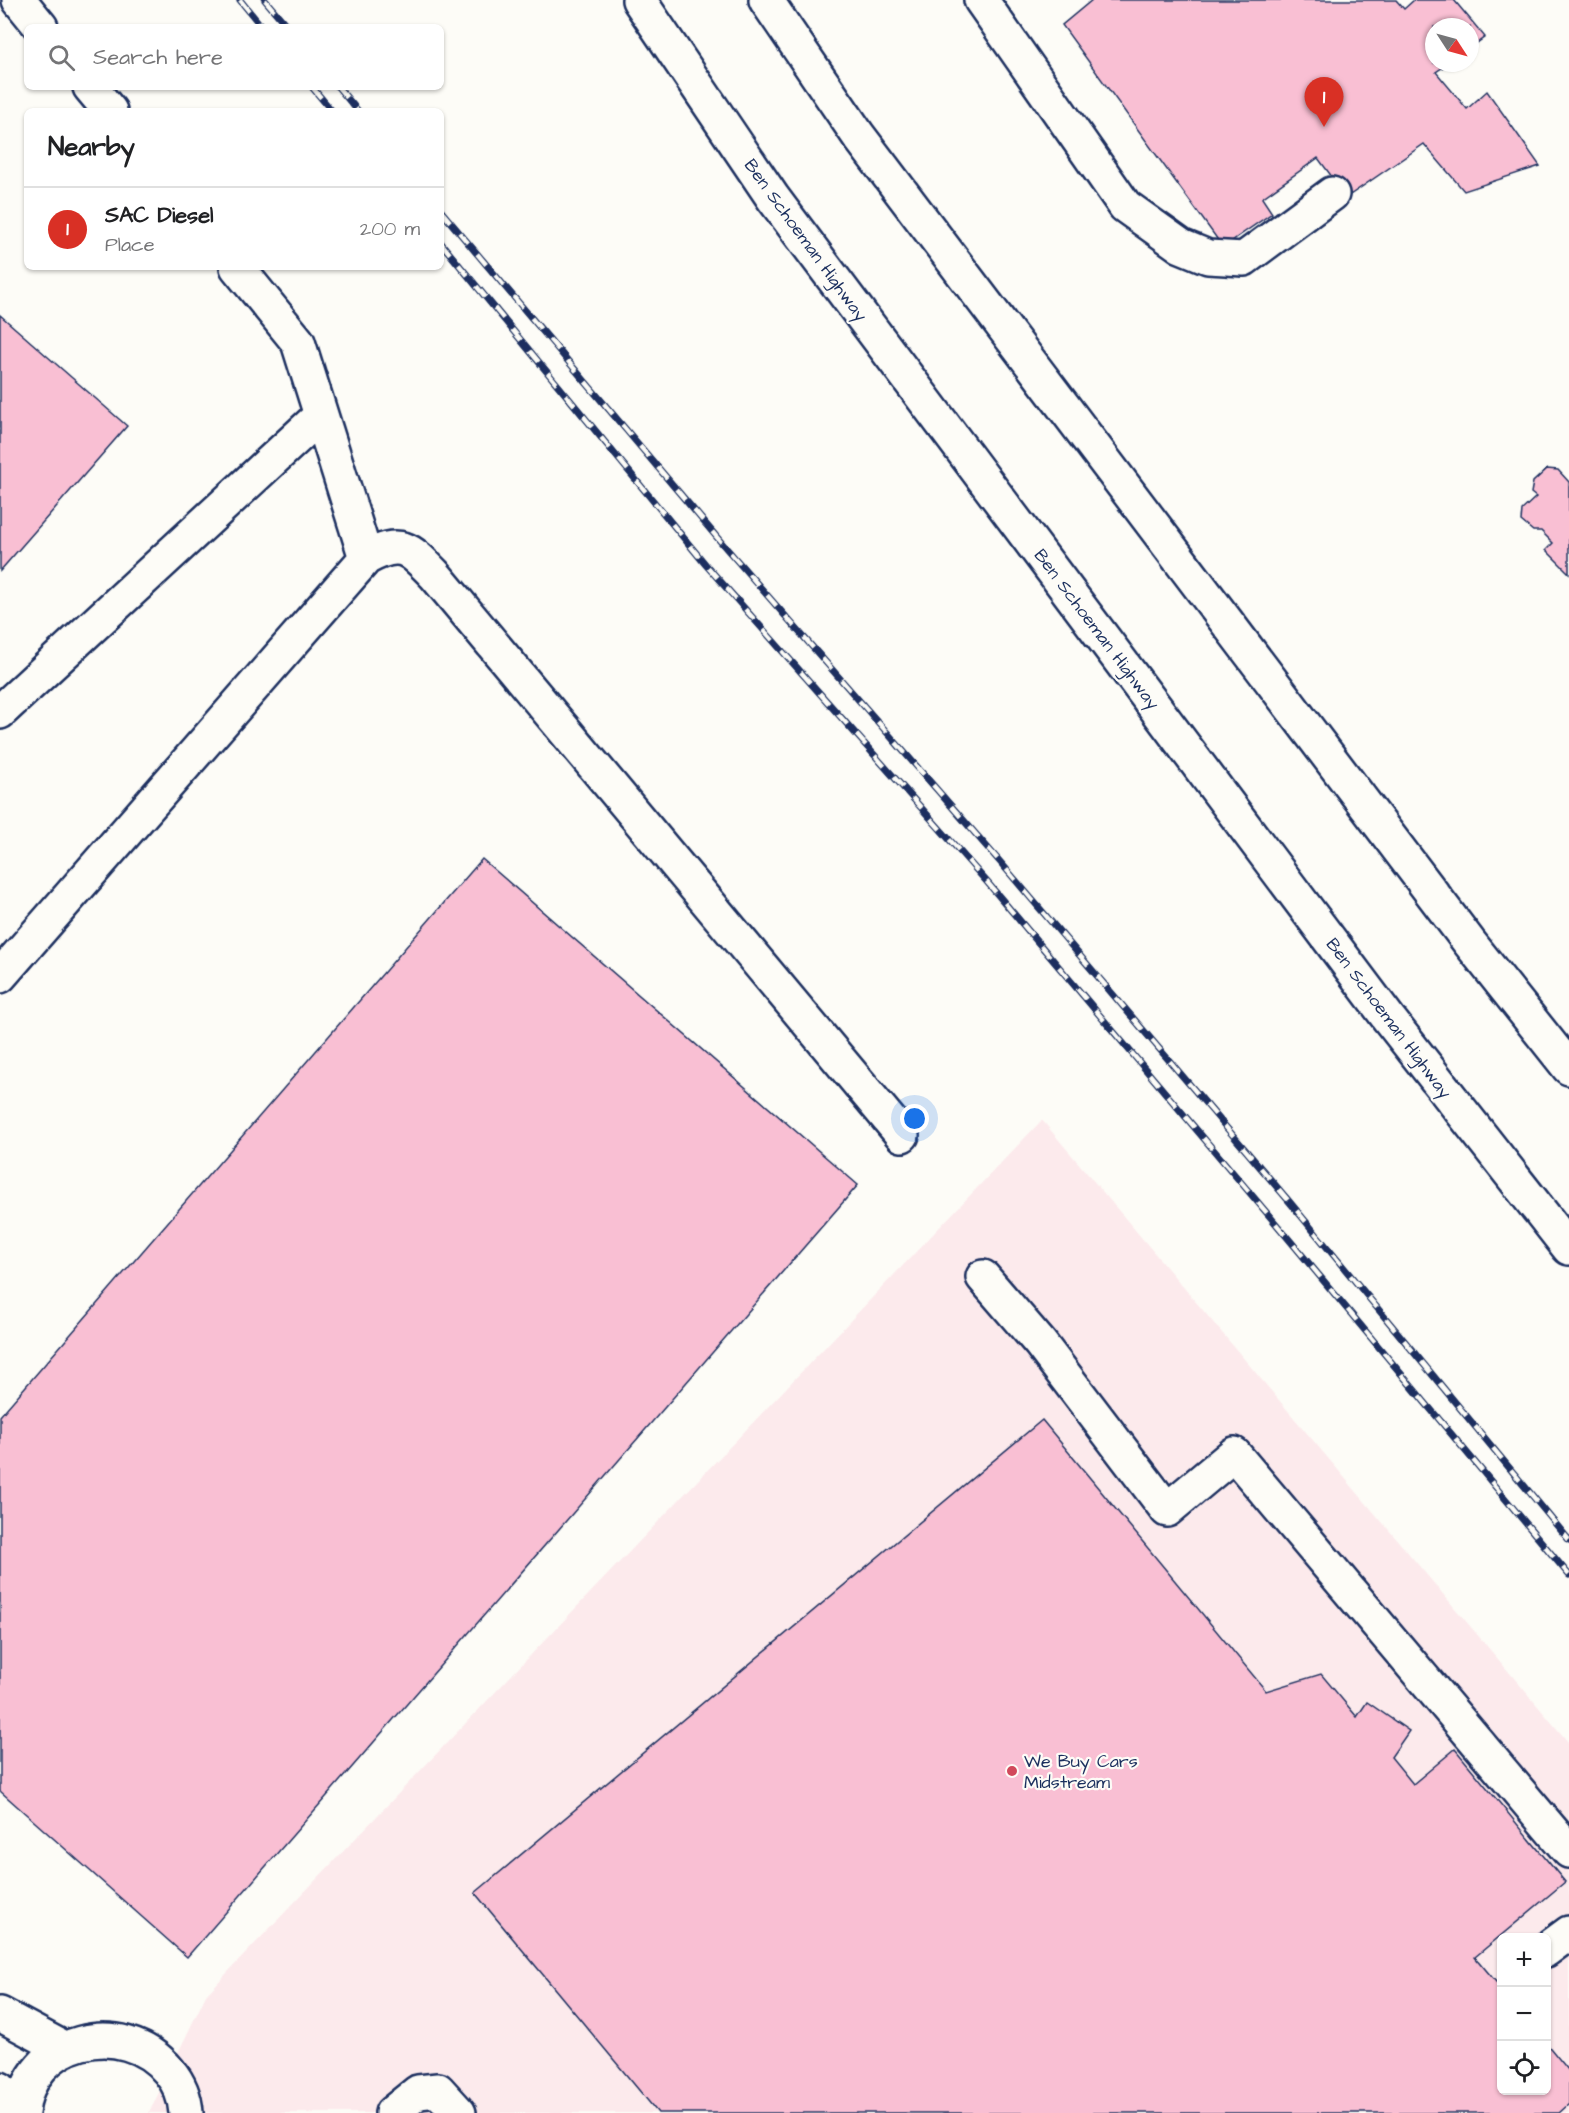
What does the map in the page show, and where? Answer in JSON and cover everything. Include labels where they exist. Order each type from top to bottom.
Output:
[{"type":"main road","points":[[19,0],[39,24]]},
{"type":"main road","name":"Ben Schoeman Highway","points":[[639,0],[773,198],[1389,1019],[1569,1248]]},
{"type":"main road","points":[[766,0],[858,135],[1469,942],[1569,1068]]},
{"type":"main road","points":[[981,0],[1125,206],[1181,246],[1208,257],[1244,259],[1332,194]]},
{"type":"main road","points":[[92,90],[108,108]]},
{"type":"main road","points":[[239,270],[298,342],[366,558]]},
{"type":"main road","points":[[0,712],[321,415]]},
{"type":"main road","points":[[0,976],[366,558],[385,548],[400,547],[420,559],[435,575],[902,1135]]},
{"type":"main road","points":[[982,1277],[1040,1343],[1167,1510],[1234,1454],[1569,1851]]},
{"type":"main road","points":[[1551,1946],[1569,1933]]},
{"type":"main road","points":[[0,2014],[65,2049]]},
{"type":"main road","points":[[22,2113],[22,2105],[31,2082],[45,2063],[65,2049],[88,2040],[114,2039],[139,2046],[160,2060],[176,2080],[185,2103],[186,2113]]},
{"type":"main road","points":[[0,2089],[13,2113]]},
{"type":"main road","points":[[392,2113],[418,2092],[438,2090],[459,2113]]},
{"type":"shaded area","points":[[1042,1120],[1569,1743],[1569,2113],[149,2113],[206,1995]]},
{"type":"building","points":[[1092,0],[1396,0],[1404,9],[1414,0],[1454,0],[1469,18],[1425,18],[1425,72],[1436,72],[1467,109],[1487,91],[1540,166],[1464,191],[1424,144],[1347,197],[1318,158],[1262,198],[1272,213],[1223,247],[1062,25]]},
{"type":"building","points":[[1479,30],[1485,37],[1479,41]]},
{"type":"building","points":[[0,315],[127,426],[0,571]]},
{"type":"building","points":[[1547,469],[1558,470],[1569,482],[1569,573],[1546,550],[1553,543],[1541,531],[1533,531],[1521,521],[1522,510],[1536,497],[1531,493],[1533,482]]},
{"type":"building","points":[[482,859],[858,1185],[187,1957],[0,1791],[0,1416]]},
{"type":"building","name":"We Buy Cars Midstream","points":[[1042,1420],[1266,1691],[1321,1674],[1357,1717],[1367,1702],[1409,1731],[1391,1757],[1413,1784],[1455,1749],[1565,1882],[1504,1933],[1497,1933],[1497,1939],[1475,1957],[1497,1983],[1497,2095],[1551,2095],[1551,2049],[1569,2071],[1569,2104],[1559,2113],[658,2113],[475,1893]]},
{"type":"railway","points":[[240,0],[260,24]]},
{"type":"railway","points":[[265,0],[285,24]]},
{"type":"railway","points":[[314,90],[330,108]]},
{"type":"railway","points":[[340,90],[356,108]]},
{"type":"railway","points":[[444,215],[726,548],[1001,863],[1288,1200],[1569,1540]]},
{"type":"railway","points":[[444,247],[706,565],[987,882],[1569,1575]]},
{"type":"place","name":"SAC Diesel","points":[[1324,127]]},
{"type":"place","name":"We Buy Cars Midstream","points":[[1012,1771]]}]
